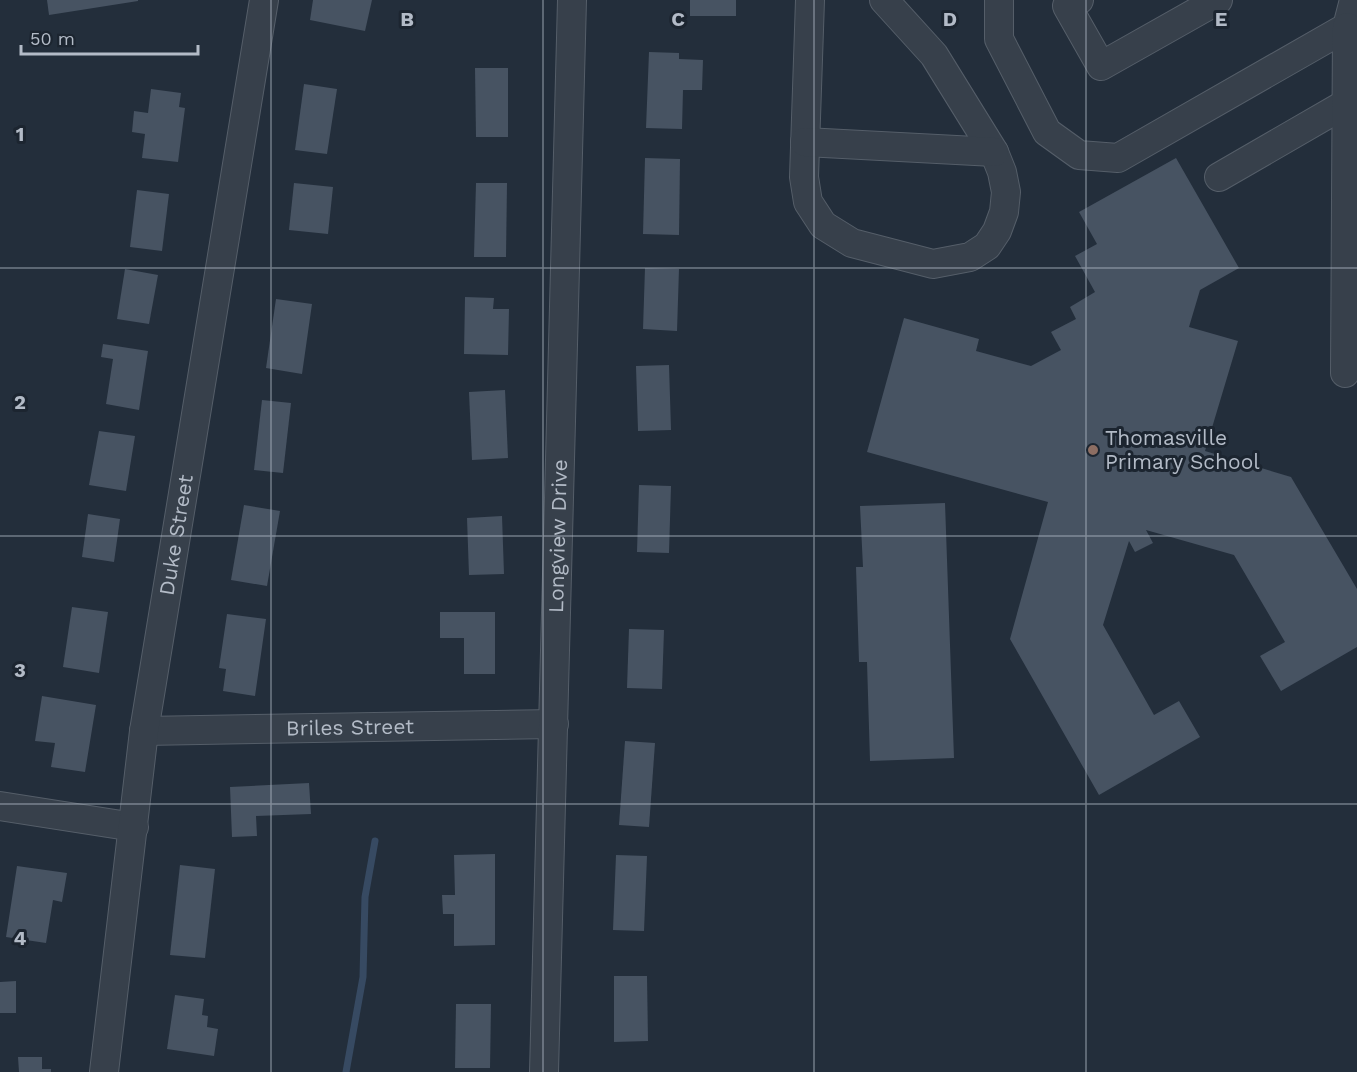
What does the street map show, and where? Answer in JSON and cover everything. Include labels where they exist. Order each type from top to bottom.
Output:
[{"type":"street","name":"Duke Street","points":[[104,1072],[144,731],[264,0]]},
{"type":"street","name":"Longview Drive","points":[[544,1072],[572,0]]},
{"type":"street","points":[[810,0],[804,177],[808,202],[823,225],[852,243],[933,264],[970,257],[987,246],[997,231],[1004,212],[1006,192],[1002,172],[994,152],[934,55],[884,0]]},
{"type":"street","points":[[999,0],[999,39],[1047,132],[1079,155],[1118,158],[1353,14]]},
{"type":"street","points":[[1079,0],[1067,6],[1101,66],[1218,0]]},
{"type":"street","points":[[1345,373],[1352,254],[1347,103],[1353,14]]},
{"type":"street","points":[[1219,177],[1347,103]]},
{"type":"street","points":[[806,142],[994,152]]},
{"type":"street","name":"Briles Street","points":[[144,731],[554,724]]},
{"type":"street","points":[[0,806],[134,827]]},
{"type":"building","points":[[47,0],[138,0],[138,1],[49,15]]},
{"type":"building","points":[[313,0],[372,0],[365,31],[310,20]]},
{"type":"building","points":[[690,0],[736,0],[736,16],[690,16]]},
{"type":"building","points":[[649,52],[679,53],[679,59],[703,60],[702,90],[683,90],[682,129],[646,128]]},
{"type":"building","points":[[475,68],[508,68],[508,137],[476,137]]},
{"type":"building","points":[[304,84],[337,89],[327,154],[295,150]]},
{"type":"building","points":[[151,89],[181,93],[179,107],[185,108],[178,162],[142,158],[145,134],[132,132],[134,111],[148,113]]},
{"type":"building","points":[[645,158],[680,159],[679,235],[643,234]]},
{"type":"building","points":[[1176,158],[1239,268],[1200,290],[1189,327],[1238,341],[1205,451],[1291,477],[1357,589],[1357,647],[1281,691],[1260,656],[1285,642],[1234,555],[1146,530],[1153,543],[1135,552],[1129,541],[1103,625],[1154,715],[1179,701],[1200,737],[1099,795],[1010,639],[1048,502],[867,452],[904,318],[979,339],[976,351],[1031,366],[1061,350],[1051,332],[1076,319],[1070,307],[1095,292],[1075,256],[1097,244],[1079,212]]},
{"type":"building","points":[[294,183],[333,187],[328,234],[289,230]]},
{"type":"building","points":[[476,183],[507,183],[506,257],[474,257]]},
{"type":"building","points":[[137,190],[169,194],[162,251],[130,247]]},
{"type":"building","points":[[645,268],[679,269],[677,331],[643,329]]},
{"type":"building","points":[[125,269],[158,275],[149,324],[117,319]]},
{"type":"building","points":[[465,297],[494,298],[493,309],[509,309],[508,355],[464,354]]},
{"type":"building","points":[[276,299],[312,304],[302,374],[266,368]]},
{"type":"building","points":[[103,344],[148,351],[139,410],[106,404],[113,359],[101,357]]},
{"type":"building","points":[[669,365],[671,430],[638,431],[636,366]]},
{"type":"building","points":[[505,390],[508,458],[472,460],[469,392]]},
{"type":"building","points":[[262,400],[291,403],[283,473],[254,470]]},
{"type":"building","points":[[99,431],[135,436],[126,491],[89,485]]},
{"type":"building","points":[[639,485],[671,486],[669,553],[637,552]]},
{"type":"building","points":[[945,503],[954,758],[870,761],[867,662],[859,662],[856,567],[863,567],[860,506]]},
{"type":"building","points":[[244,505],[280,511],[267,586],[231,580]]},
{"type":"building","points":[[88,514],[120,519],[114,562],[82,557]]},
{"type":"building","points":[[502,516],[504,574],[469,575],[467,518]]},
{"type":"building","points":[[72,607],[108,612],[99,673],[63,667]]},
{"type":"building","points":[[440,612],[495,612],[495,674],[464,674],[464,638],[440,638]]},
{"type":"building","points":[[227,614],[266,619],[255,696],[223,691],[226,669],[219,668]]},
{"type":"building","points":[[629,629],[664,630],[662,689],[627,688]]},
{"type":"building","points":[[42,696],[96,705],[85,772],[51,767],[55,743],[35,741]]},
{"type":"building","points":[[625,741],[655,743],[649,827],[619,825]]},
{"type":"building","points":[[309,783],[311,814],[256,816],[257,836],[232,837],[230,787]]},
{"type":"building","points":[[495,854],[495,945],[454,946],[454,914],[443,914],[442,895],[455,895],[454,855]]},
{"type":"building","points":[[616,855],[647,856],[644,931],[613,930]]},
{"type":"building","points":[[180,865],[215,869],[205,958],[170,955]]},
{"type":"building","points":[[17,866],[67,873],[62,902],[53,900],[46,943],[6,937]]},
{"type":"building","points":[[614,976],[647,976],[648,1041],[614,1042]]},
{"type":"building","points":[[16,981],[16,1013],[0,1013],[0,982]]},
{"type":"building","points":[[175,995],[204,999],[202,1015],[208,1016],[207,1027],[218,1029],[214,1056],[167,1049]]},
{"type":"building","points":[[456,1004],[491,1004],[490,1068],[455,1068]]},
{"type":"building","points":[[18,1057],[42,1057],[42,1069],[51,1069],[51,1072],[19,1072]]},
{"type":"waterway","points":[[346,1072],[363,977],[365,897],[375,841]]},
{"type":"place","name":"Thomasville Primary School","points":[[1093,450]]}]
